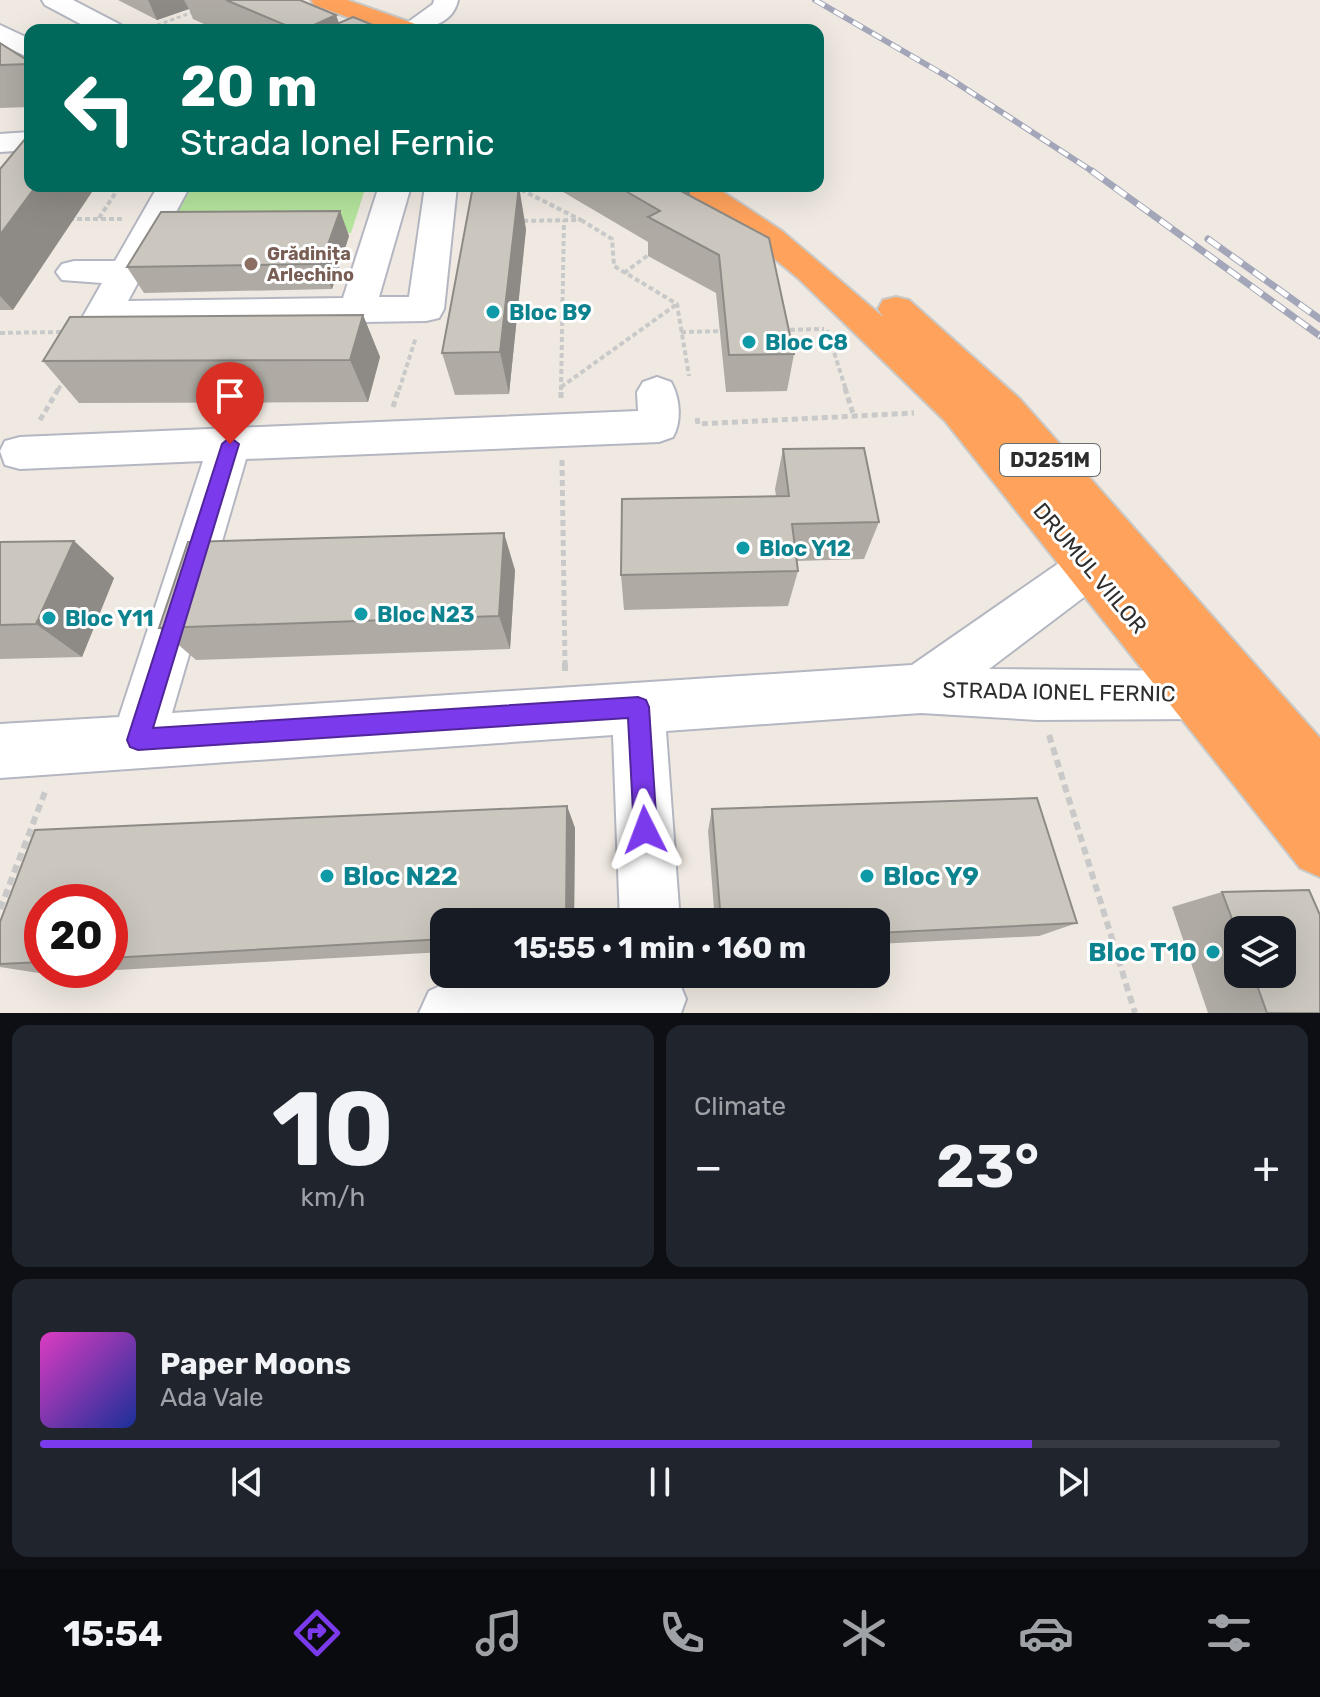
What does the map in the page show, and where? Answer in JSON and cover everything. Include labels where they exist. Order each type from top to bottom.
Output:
[{"type":"highway","points":[[314,5],[386,24]]},
{"type":"highway","points":[[314,5],[348,24]]},
{"type":"highway","name":"DRUMUL VIILOR","points":[[701,192],[811,271],[959,410],[1320,848]]},
{"type":"highway","name":"DRUMUL VIILOR","points":[[744,192],[836,257],[1006,410],[1320,779]]},
{"type":"street","points":[[54,0],[100,24]]},
{"type":"street","points":[[419,24],[452,4]]},
{"type":"street","points":[[0,33],[24,47]]},
{"type":"street","points":[[0,143],[24,141]]},
{"type":"street","points":[[98,323],[171,192]]},
{"type":"street","points":[[357,311],[393,192]]},
{"type":"street","points":[[98,323],[426,309],[440,192]]},
{"type":"street","points":[[74,272],[126,272]]},
{"type":"street","points":[[20,453],[659,426],[674,385]]},
{"type":"street","points":[[138,740],[230,444]]},
{"type":"street","name":"STRADA IONEL FERNIC","points":[[921,689],[1088,568]]},
{"type":"street","name":"STRADA IONEL FERNIC","points":[[0,751],[921,689],[1037,696],[1197,695]]},
{"type":"street","points":[[638,707],[649,908]]},
{"type":"street","points":[[451,1013],[655,995]]},
{"type":"path","points":[[161,24],[200,10]]},
{"type":"path","points":[[99,218],[116,192]]},
{"type":"path","points":[[526,192],[612,239],[614,266],[677,304]]},
{"type":"path","points":[[57,219],[156,220]]},
{"type":"path","points":[[564,220],[561,430],[565,711]]},
{"type":"path","points":[[517,221],[581,220]]},
{"type":"path","points":[[624,273],[660,246]]},
{"type":"path","points":[[811,271],[854,417]]},
{"type":"path","points":[[561,387],[677,304]]},
{"type":"path","points":[[674,385],[681,332],[677,304]]},
{"type":"path","points":[[383,438],[426,309]]},
{"type":"path","points":[[0,333],[98,323]]},
{"type":"path","points":[[20,453],[98,323]]},
{"type":"path","points":[[768,330],[826,329]]},
{"type":"path","points":[[681,332],[725,331]]},
{"type":"path","points":[[695,408],[698,424],[959,410]]},
{"type":"path","points":[[1037,696],[1135,1013]]},
{"type":"path","points":[[0,909],[62,746]]},
{"type":"green space","points":[[185,192],[364,192],[351,233],[162,234]]},
{"type":"building","points":[[226,0],[300,0],[336,15],[316,24],[283,24]]},
{"type":"building","points":[[353,17],[370,24],[337,24]]},
{"type":"building","points":[[0,43],[24,58],[24,64],[0,65]]},
{"type":"building","points":[[24,140],[24,192],[32,192],[0,235],[0,169]]},
{"type":"building","points":[[472,192],[518,192],[500,352],[442,353]]},
{"type":"building","points":[[627,192],[683,192],[769,238],[794,354],[729,355],[719,255],[648,217],[660,211]]},
{"type":"building","points":[[340,211],[321,264],[127,267],[161,212]]},
{"type":"building","points":[[363,315],[350,360],[43,361],[70,317]]},
{"type":"building","points":[[864,448],[879,522],[792,524],[798,571],[621,575],[622,499],[789,496],[783,449]]},
{"type":"building","points":[[504,533],[499,616],[159,628],[188,542]]},
{"type":"building","points":[[74,541],[36,624],[0,625],[0,542]]},
{"type":"building","name":"Bloc Y9","points":[[1037,798],[1077,923],[890,932],[890,908],[720,908],[712,809]]},
{"type":"building","name":"Bloc N22","points":[[567,806],[566,908],[430,908],[430,940],[128,957],[128,884],[24,884],[24,963],[0,964],[0,922],[35,830]]},
{"type":"building","points":[[1309,890],[1320,915],[1320,1013],[1267,1013],[1258,988],[1296,988],[1296,916],[1231,916],[1222,892]]},
{"type":"railway","points":[[815,0],[946,76],[1093,171]]},
{"type":"railway","points":[[1093,171],[1320,336]]},
{"type":"railway","points":[[1208,239],[1320,319]]},
{"type":"place","name":"Grădinița Arlechino","points":[[251,264]]},
{"type":"place","name":"Bloc B9","points":[[493,312]]},
{"type":"place","name":"Bloc C8","points":[[749,342]]},
{"type":"place","name":"Bloc Y12","points":[[743,548]]},
{"type":"place","name":"Bloc N23","points":[[361,614]]},
{"type":"place","name":"Bloc Y11","points":[[49,618]]},
{"type":"place","name":"Bloc N22","points":[[327,876]]},
{"type":"place","name":"Bloc Y9","points":[[867,876]]},
{"type":"place","name":"Bloc T10","points":[[1213,952]]},
{"type":"route","points":[[230,444],[138,740],[638,707],[645,830]]}]
